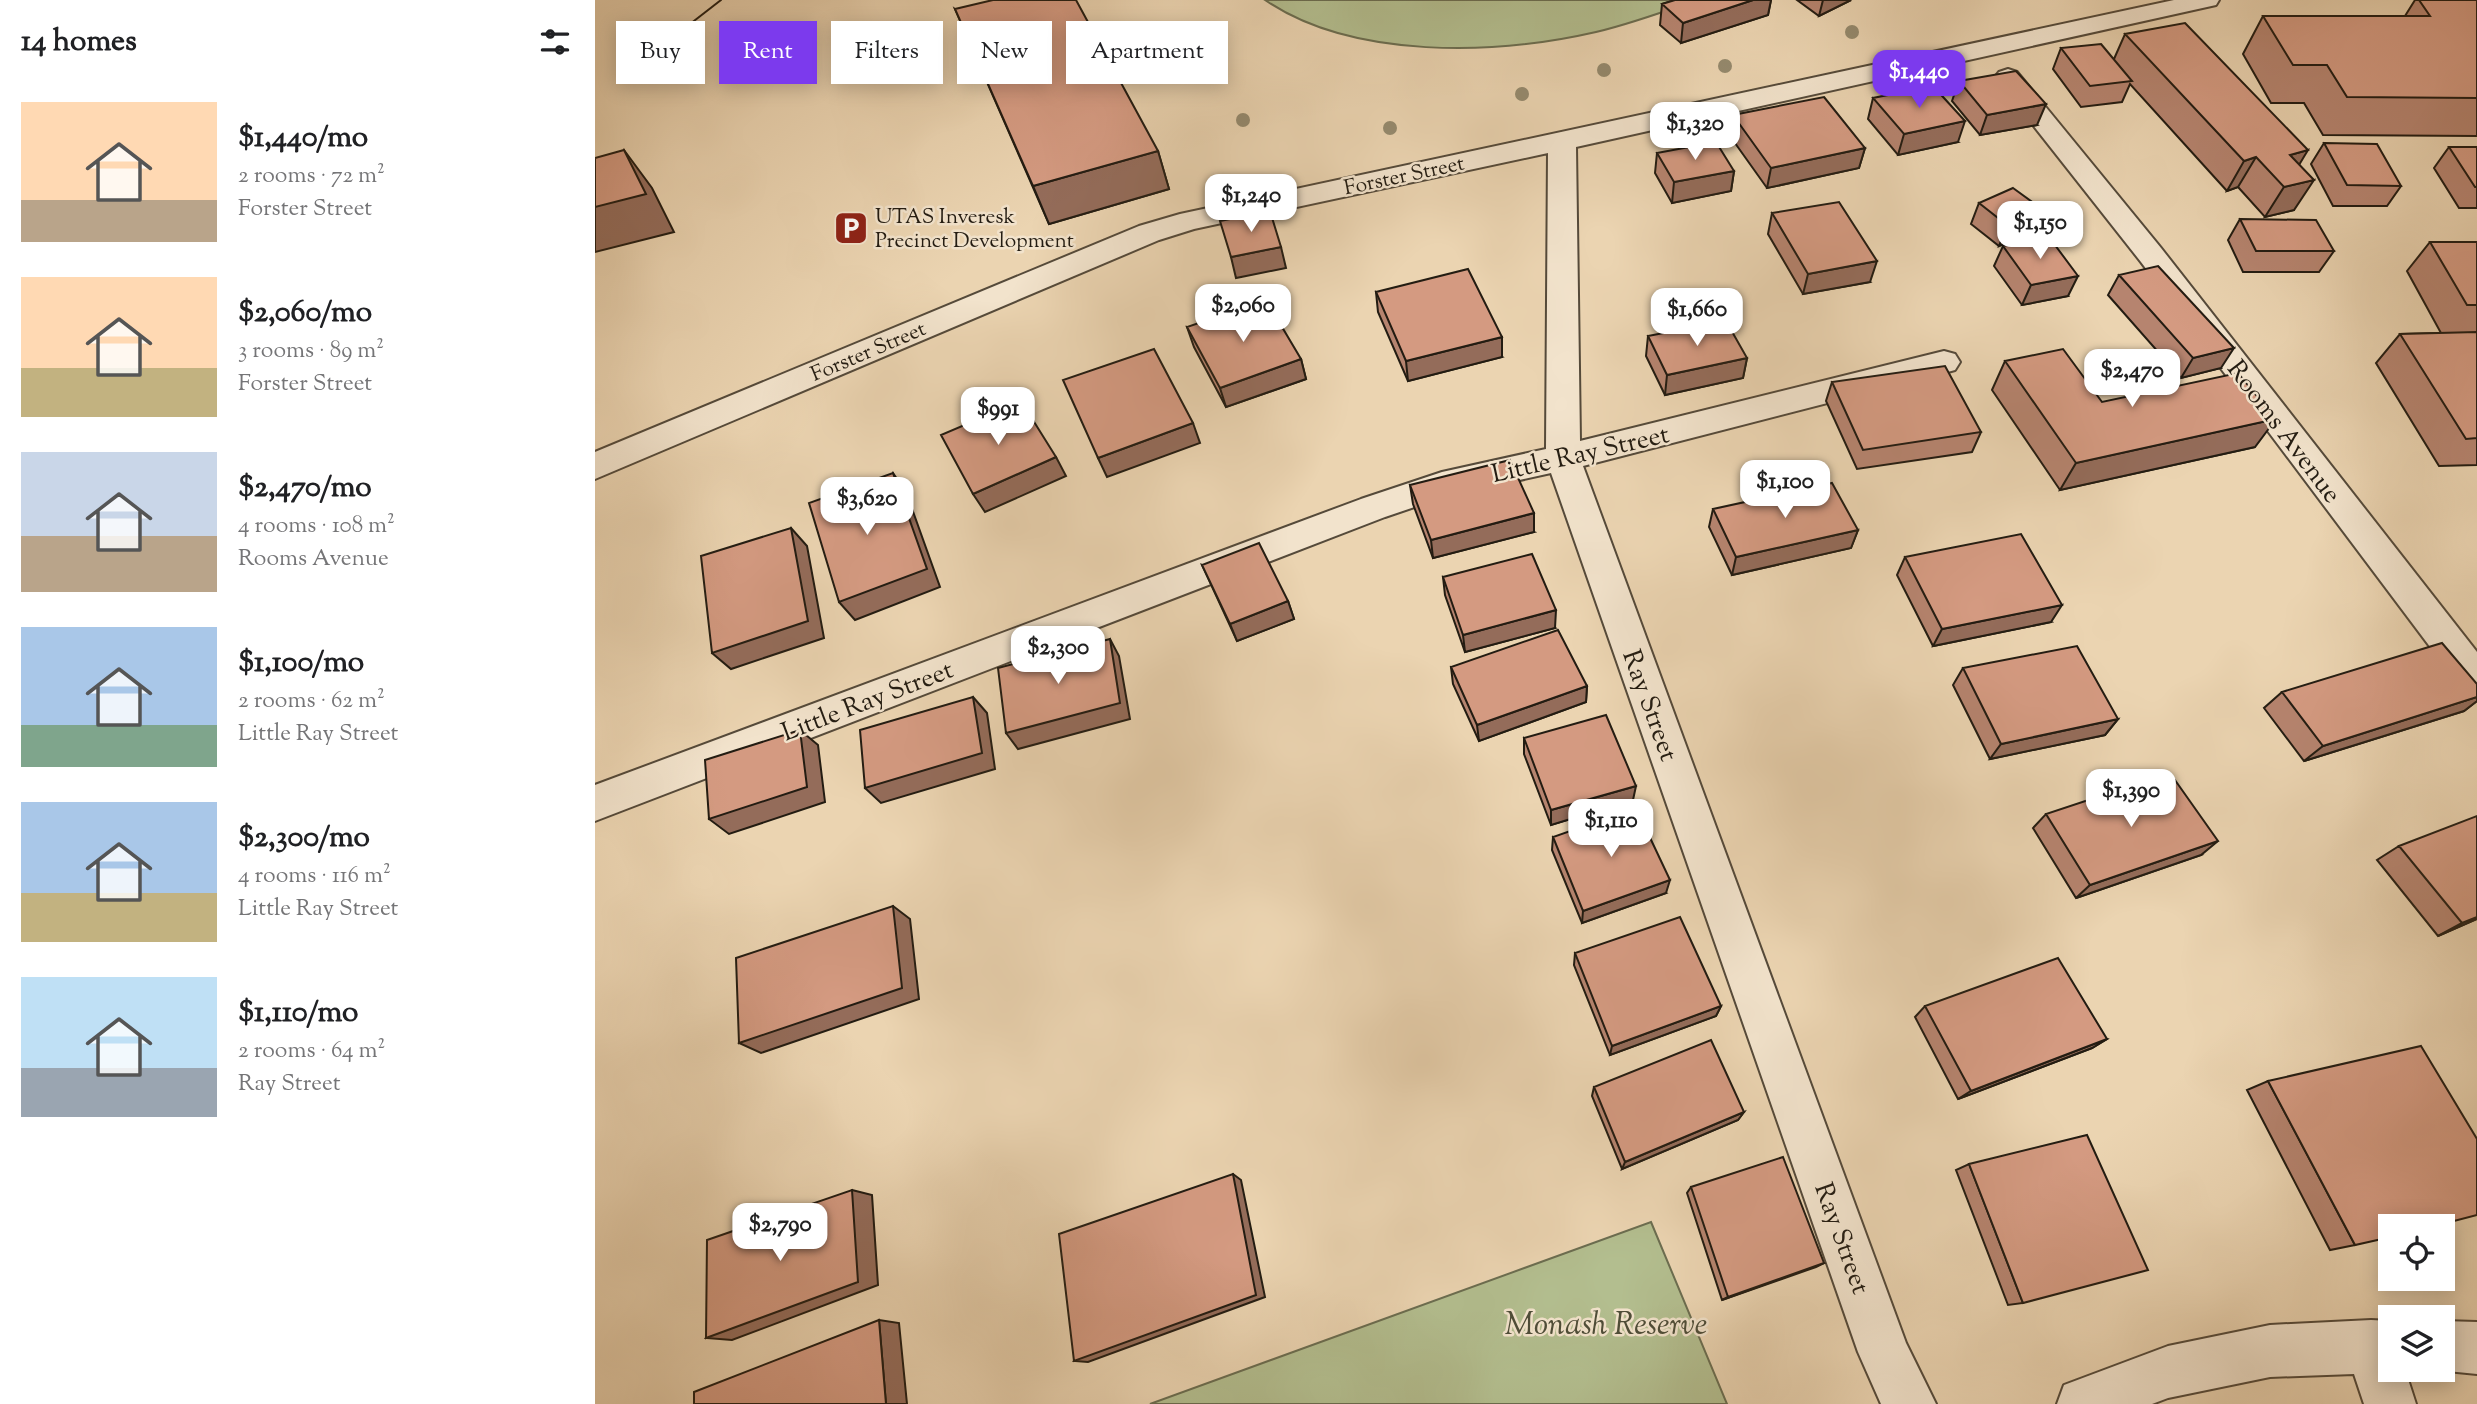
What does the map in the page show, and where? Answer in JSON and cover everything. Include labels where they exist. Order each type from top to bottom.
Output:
[{"type":"street","name":"Forster Street","points":[[595,466],[1149,233],[1234,210],[1562,142],[2207,0]]},
{"type":"street","name":"Rooms Avenue","points":[[1986,50],[2151,255],[2477,681]]},
{"type":"street","name":"Ray Street","points":[[1562,142],[1563,458],[1884,1352],[1910,1404]]},
{"type":"street","name":"Little Ray Street","points":[[595,803],[1373,508],[1442,485],[1563,458],[1944,362]]},
{"type":"street","points":[[2083,1404],[2168,1372],[2270,1351],[2378,1347]]},
{"type":"street","points":[[2455,1348],[2477,1348]]},
{"type":"street","points":[[2387,1382],[2390,1404]]},
{"type":"green space","points":[[1265,0],[1697,0],[1596,32],[1557,40],[1471,48],[1382,43],[1340,34],[1300,20]]},
{"type":"green space","name":"Monash Reserve","points":[[1651,1222],[1727,1404],[1150,1404]]},
{"type":"building","points":[[993,0],[1076,0],[1087,21],[1066,21],[1066,84],[1122,84],[1158,151],[1033,186],[988,84],[1052,84],[1052,21],[960,21],[955,9]]},
{"type":"building","points":[[1675,0],[1753,0],[1683,23],[1662,4]]},
{"type":"building","points":[[2419,0],[2477,0],[2477,98],[2347,97],[2327,65],[2293,65],[2263,16],[2430,16]]},
{"type":"building","points":[[2185,23],[2308,150],[2290,155],[2314,180],[2284,187],[2256,157],[2244,161],[2125,34]]},
{"type":"building","points":[[2101,44],[2132,81],[2090,86],[2061,48]]},
{"type":"building","points":[[2016,71],[2046,104],[1987,115],[1959,81]]},
{"type":"building","points":[[1933,86],[1965,121],[1904,134],[1873,98]]},
{"type":"building","points":[[1824,97],[1865,148],[1771,168],[1733,115]]},
{"type":"building","points":[[1716,142],[1734,171],[1674,182],[1657,153]]},
{"type":"building","points":[[2324,143],[2377,144],[2401,186],[2347,185]]},
{"type":"building","points":[[2449,147],[2477,147],[2477,187],[2475,187]]},
{"type":"building","points":[[624,150],[646,194],[595,207],[595,158]]},
{"type":"building","points":[[2013,188],[2042,209],[2007,225],[1979,203]]},
{"type":"building","points":[[1839,202],[1877,261],[1808,274],[1772,213]]},
{"type":"building","points":[[1270,211],[1281,247],[1231,257],[1220,221]]},
{"type":"building","points":[[2240,219],[2316,220],[2334,251],[2256,251]]},
{"type":"building","points":[[2049,237],[2078,276],[2031,285],[2003,246]]},
{"type":"building","points":[[2430,242],[2477,242],[2477,305],[2467,305]]},
{"type":"building","points":[[2158,266],[2234,348],[2193,358],[2119,275]]},
{"type":"building","points":[[1468,269],[1502,337],[1406,361],[1376,292]]},
{"type":"building","points":[[1266,300],[1301,359],[1220,388],[1187,327]]},
{"type":"building","points":[[1726,321],[1747,358],[1667,375],[1648,336]]},
{"type":"building","points":[[2477,332],[2477,438],[2466,439],[2400,334]]},
{"type":"building","points":[[1154,349],[1193,423],[1098,458],[1063,380]]},
{"type":"building","points":[[2063,349],[2102,402],[2238,373],[2276,419],[2076,463],[2005,361]]},
{"type":"building","points":[[1945,366],[1981,432],[1863,450],[1832,382]]},
{"type":"building","points":[[1021,401],[1056,457],[973,494],[941,435]]},
{"type":"building","points":[[1510,460],[1534,513],[1431,540],[1410,485]]},
{"type":"building","points":[[893,473],[927,569],[839,602],[809,503]]},
{"type":"building","points":[[1832,483],[1858,530],[1736,557],[1713,509]]},
{"type":"building","points":[[791,528],[808,621],[712,653],[701,556]]},
{"type":"building","points":[[2021,534],[2062,605],[1942,629],[1905,557]]},
{"type":"building","points":[[1259,543],[1288,601],[1230,624],[1202,565]]},
{"type":"building","points":[[1532,554],[1556,610],[1463,635],[1443,577]]},
{"type":"building","points":[[1558,630],[1587,686],[1477,725],[1451,667]]},
{"type":"building","points":[[1110,639],[1120,703],[1006,733],[998,668]]},
{"type":"building","points":[[2442,643],[2477,684],[2477,697],[2323,746],[2282,692]]},
{"type":"building","points":[[2077,646],[2118,719],[2001,744],[1963,668]]},
{"type":"building","points":[[973,697],[982,753],[865,788],[860,730]]},
{"type":"building","points":[[1606,715],[1636,786],[1551,810],[1524,738]]},
{"type":"building","points":[[800,730],[807,787],[709,819],[705,760]]},
{"type":"building","points":[[2170,773],[2218,841],[2090,885],[2046,814]]},
{"type":"building","points":[[1636,808],[1670,880],[1583,911],[1553,837]]},
{"type":"building","points":[[2477,816],[2477,917],[2462,923],[2399,846]]},
{"type":"building","points":[[893,906],[902,988],[739,1043],[736,958]]},
{"type":"building","points":[[1680,917],[1721,1006],[1612,1046],[1575,953]]},
{"type":"building","points":[[2058,958],[2107,1039],[1971,1091],[1925,1006]]},
{"type":"building","points":[[1711,1040],[1744,1112],[1625,1162],[1594,1087]]},
{"type":"building","points":[[2421,1046],[2477,1139],[2477,1215],[2455,1221],[2455,1214],[2378,1214],[2378,1240],[2355,1245],[2268,1081]]},
{"type":"building","points":[[2087,1135],[2148,1270],[2023,1303],[1969,1164]]},
{"type":"building","points":[[1783,1157],[1824,1263],[1728,1297],[1691,1187]]},
{"type":"building","points":[[1233,1174],[1256,1295],[1074,1361],[1059,1234]]},
{"type":"building","points":[[852,1190],[858,1282],[706,1338],[707,1240]]},
{"type":"building","points":[[879,1320],[886,1404],[694,1404],[694,1392]]},
{"type":"tram line","points":[[694,21],[721,0]]},
{"type":"place","name":"UTAS Inveresk Precinct Development","points":[[851,228]]}]
